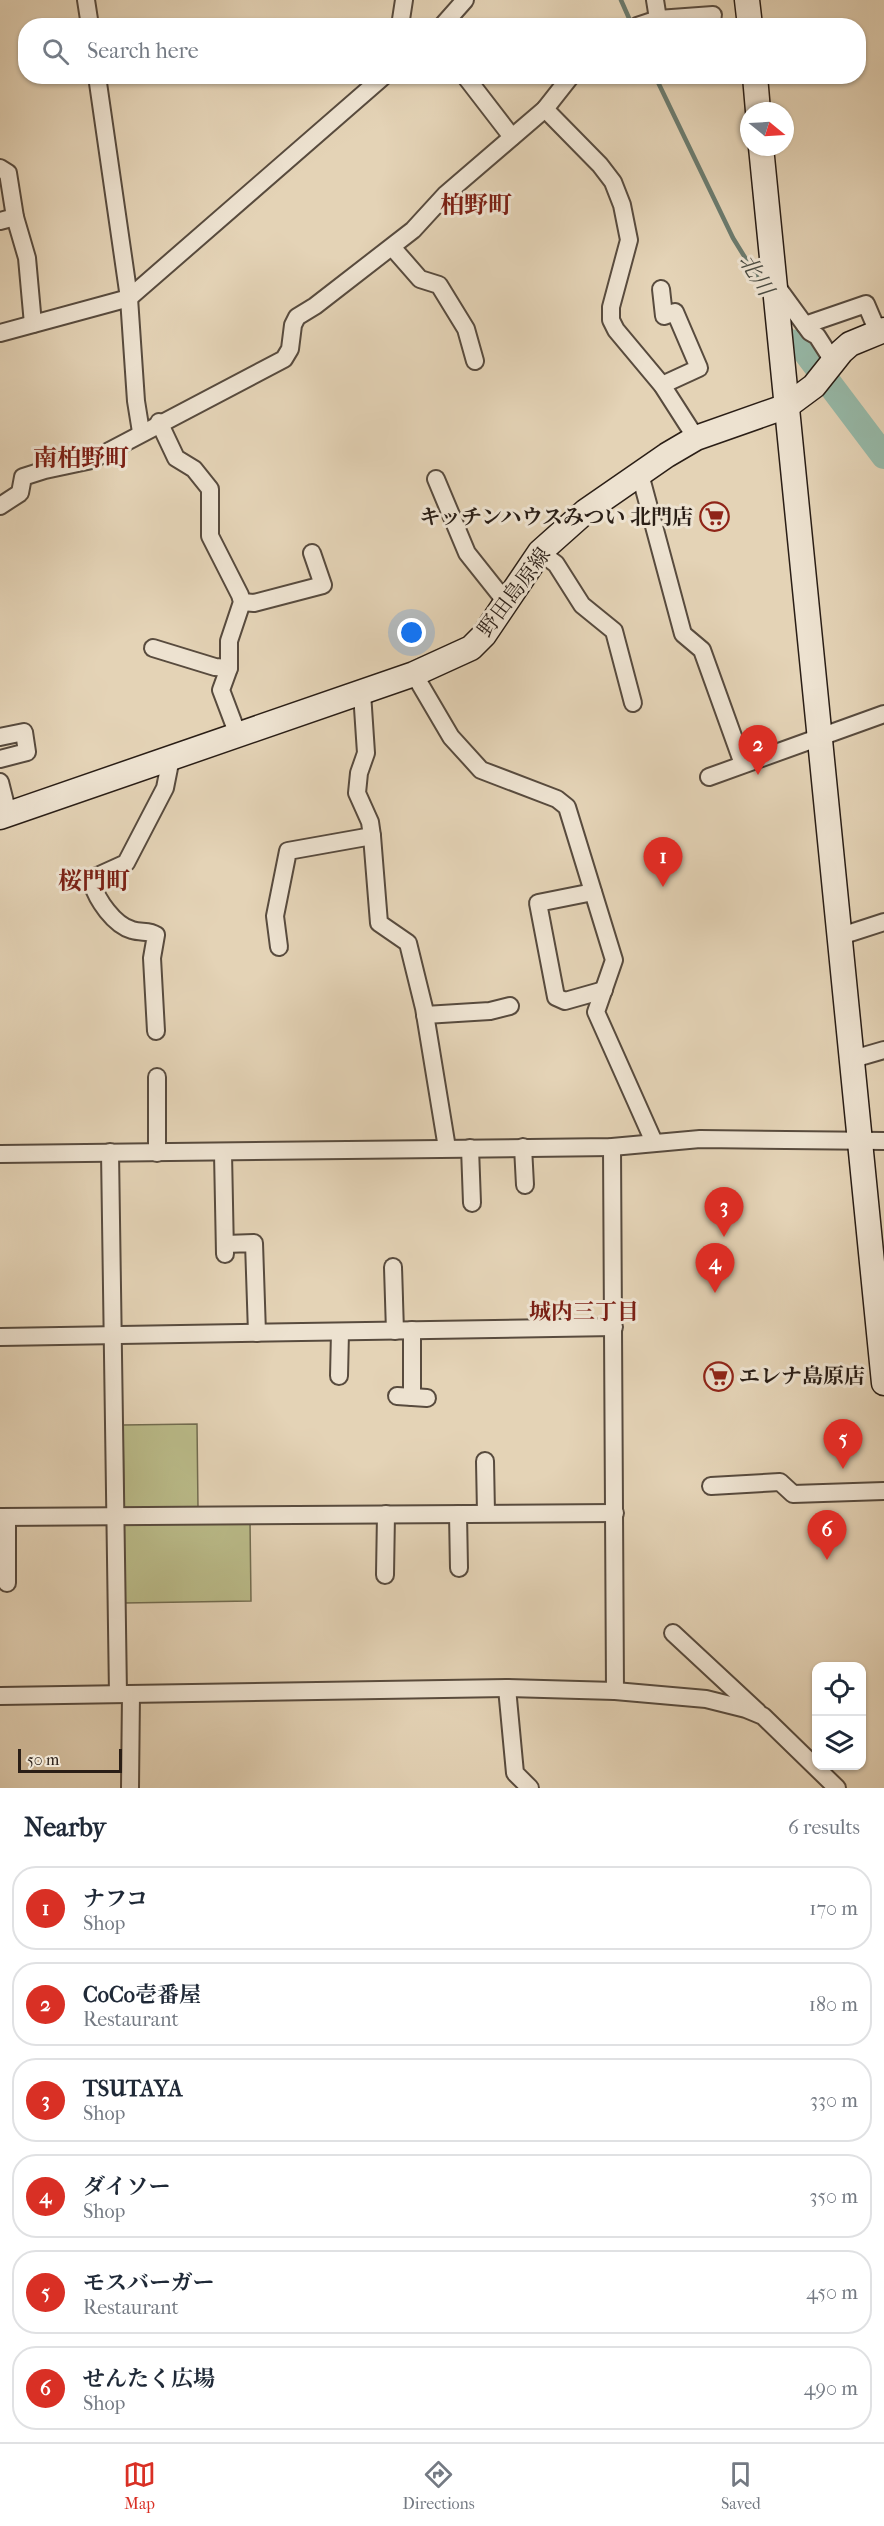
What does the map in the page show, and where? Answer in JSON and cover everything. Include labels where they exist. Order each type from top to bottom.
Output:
[{"type":"street","points":[[86,0],[89,18]]},
{"type":"street","points":[[401,18],[404,0]]},
{"type":"street","points":[[449,18],[465,0]]},
{"type":"street","points":[[649,18],[655,0]]},
{"type":"street","points":[[747,0],[749,18]]},
{"type":"street","points":[[688,18],[713,15]]},
{"type":"street","points":[[98,84],[129,298],[136,401],[141,432]]},
{"type":"street","points":[[0,333],[129,298],[375,84]]},
{"type":"street","points":[[471,84],[512,137]]},
{"type":"street","points":[[0,506],[20,494],[23,477],[92,459],[159,422],[284,359],[290,349],[293,325],[297,316],[315,306],[413,230],[446,194],[545,109],[565,84]]},
{"type":"street","points":[[756,84],[757,102]]},
{"type":"street","points":[[545,109],[600,165],[613,182],[622,205],[628,240],[610,308],[611,320],[616,330],[662,385],[696,438]]},
{"type":"street","points":[[762,156],[853,1059],[873,1142],[884,1383]]},
{"type":"street","points":[[0,168],[8,173],[8,219],[27,258],[33,324]]},
{"type":"street","points":[[392,247],[420,279],[438,285],[466,329],[475,361]]},
{"type":"street","points":[[775,286],[810,332],[817,336],[827,369]]},
{"type":"street","points":[[661,289],[664,316],[675,312],[699,368],[662,385]]},
{"type":"street","points":[[805,325],[866,304],[881,331]]},
{"type":"street","name":"野田島原線","points":[[4,815],[362,693],[414,674],[471,648],[484,635],[540,552],[586,511],[696,438],[787,406],[805,395],[850,344],[881,331]]},
{"type":"street","points":[[159,422],[176,458],[194,470],[210,489],[210,536],[239,589],[242,602],[230,641],[230,668],[223,685],[222,697],[238,735]]},
{"type":"street","points":[[640,474],[683,634],[702,650],[743,764]]},
{"type":"street","points":[[436,479],[467,553],[506,602]]},
{"type":"street","points":[[540,552],[556,564],[582,605],[614,631],[633,703]]},
{"type":"street","points":[[242,602],[254,603],[323,585],[312,553]]},
{"type":"street","points":[[153,648],[215,667],[230,668]]},
{"type":"street","points":[[414,674],[451,737],[481,770],[557,800],[567,807],[614,960],[596,1012],[654,1142]]},
{"type":"street","points":[[362,693],[366,753],[359,773],[357,793],[370,822],[379,922],[408,943],[425,1015],[447,1148]]},
{"type":"street","points":[[709,777],[820,735],[884,714]]},
{"type":"street","points":[[0,737],[24,732],[27,752],[0,759]]},
{"type":"street","points":[[156,1031],[152,958],[156,935],[151,932],[131,930],[117,921],[92,883],[95,877],[122,866],[129,858],[165,788],[171,758]]},
{"type":"street","points":[[0,782],[4,815]]},
{"type":"street","points":[[279,947],[276,916],[288,851],[372,836]]},
{"type":"street","points":[[593,892],[538,903],[556,997],[565,1001],[604,990]]},
{"type":"street","points":[[840,936],[884,922]]},
{"type":"street","points":[[425,1015],[490,1011],[510,1006]]},
{"type":"street","points":[[853,1059],[884,1050]]},
{"type":"street","points":[[157,1077],[157,1153]]},
{"type":"street","points":[[0,1154],[612,1147],[700,1139],[873,1142]]},
{"type":"street","points":[[523,1147],[525,1185]]},
{"type":"street","points":[[612,1147],[615,1691]]},
{"type":"street","points":[[470,1148],[472,1203]]},
{"type":"street","points":[[110,1152],[111,1336],[116,1515],[130,1788]]},
{"type":"street","points":[[223,1153],[225,1249],[254,1243],[257,1333]]},
{"type":"street","points":[[393,1267],[394,1331]]},
{"type":"street","points":[[0,1337],[614,1327]]},
{"type":"street","points":[[412,1330],[412,1397]]},
{"type":"street","points":[[339,1376],[340,1332]]},
{"type":"street","points":[[485,1461],[486,1514]]},
{"type":"street","points":[[711,1486],[780,1482],[793,1494],[884,1491]]},
{"type":"street","points":[[7,1583],[4,1517],[615,1513]]},
{"type":"street","points":[[385,1575],[386,1514]]},
{"type":"street","points":[[458,1514],[459,1568]]},
{"type":"street","points":[[673,1634],[763,1716],[837,1788]]},
{"type":"street","points":[[507,1688],[515,1773],[530,1788]]},
{"type":"street","points":[[0,1696],[507,1688],[615,1691],[706,1699],[746,1709],[763,1716]]},
{"type":"green space","points":[[197,1424],[198,1508],[124,1509],[123,1425]]},
{"type":"green space","points":[[250,1521],[251,1601],[124,1603],[124,1523]]},
{"type":"waterway","name":"北川","points":[[621,0],[629,18]]},
{"type":"waterway","name":"北川","points":[[659,84],[733,238],[765,290]]},
{"type":"waterway","name":"北川","points":[[789,327],[798,342]]},
{"type":"waterway","name":"北川","points":[[798,342],[884,456]]},
{"type":"place","name":"キッチンハウスみつい 北門店","points":[[714,517]]},
{"type":"place","name":"CoCo壱番屋","points":[[758,775]]},
{"type":"place","name":"ナフコ","points":[[663,887]]},
{"type":"place","name":"TSUTAYA","points":[[724,1237]]},
{"type":"place","name":"ダイソー","points":[[715,1293]]},
{"type":"place","name":"エレナ島原店","points":[[718,1376]]},
{"type":"place","name":"モスバーガー","points":[[843,1469]]},
{"type":"place","name":"せんたく広場","points":[[827,1560]]},
{"type":"district","name":"柏野町","points":[[476,205]]},
{"type":"district","name":"南柏野町","points":[[81,458]]},
{"type":"district","name":"桜門町","points":[[94,881]]},
{"type":"district","name":"城内三丁目","points":[[584,1312]]}]
